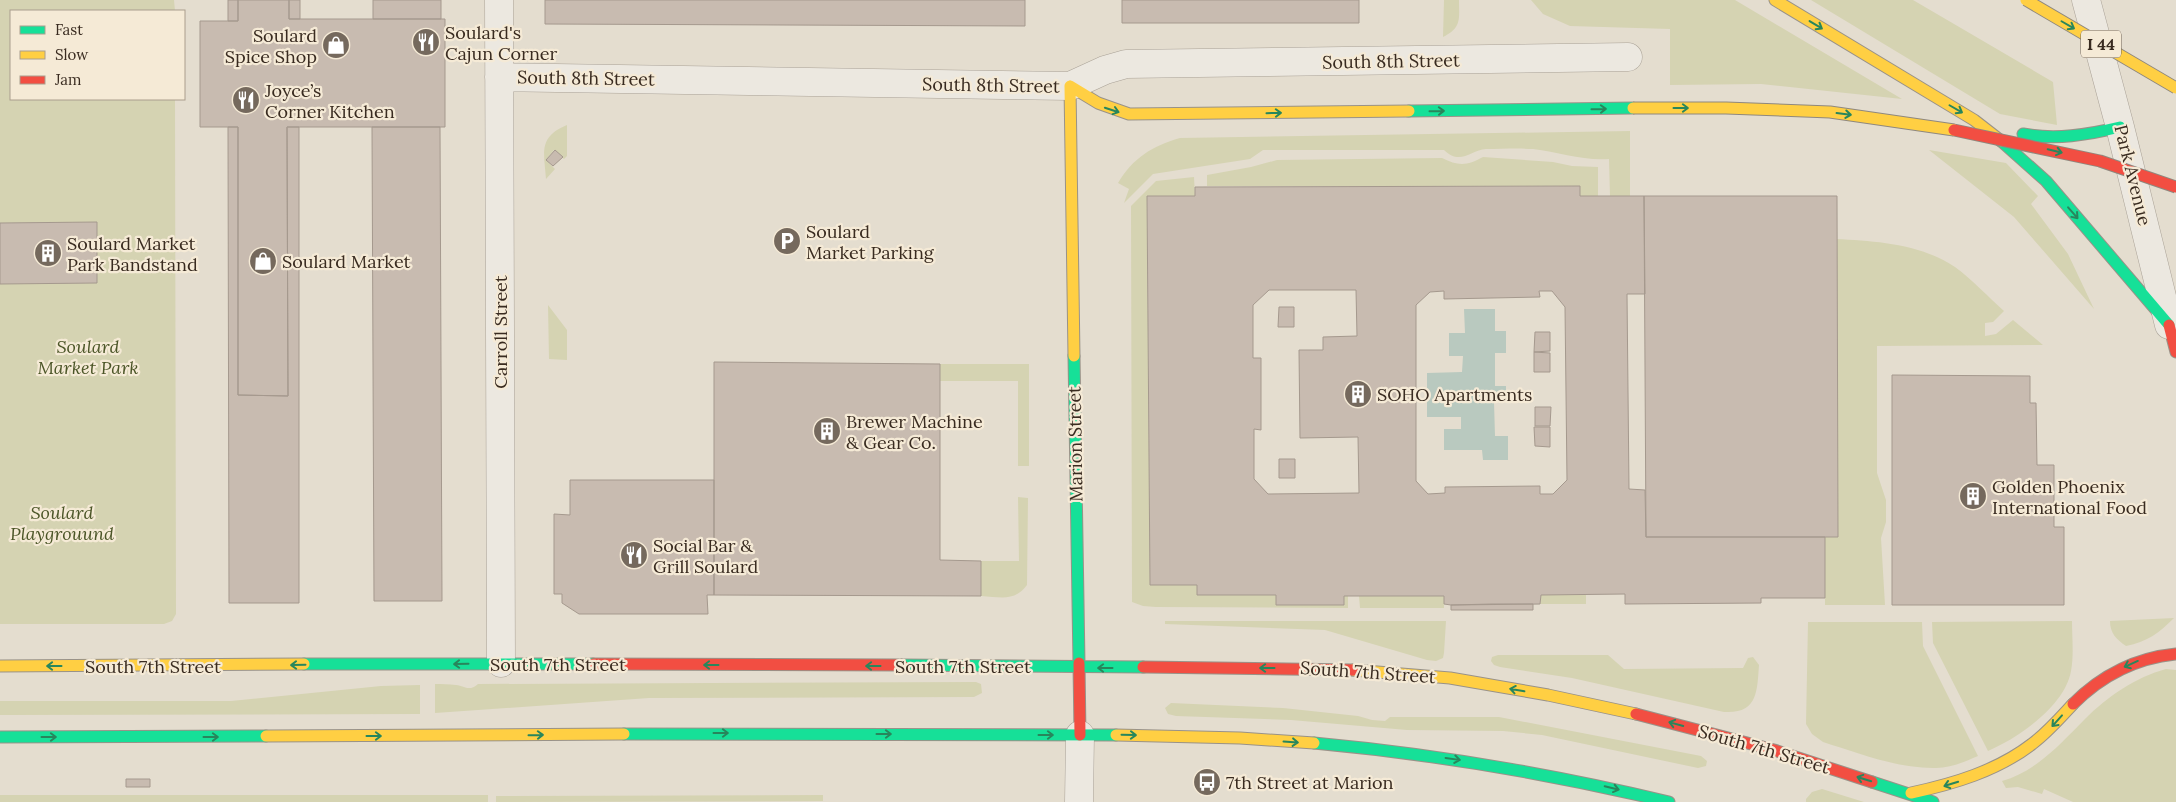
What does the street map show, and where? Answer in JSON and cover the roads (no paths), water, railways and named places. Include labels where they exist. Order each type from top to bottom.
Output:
[{"type":"main road","points":[[1775,0],[1974,120],[2012,150],[2046,181],[2169,325]]},
{"type":"main road","name":"I 44","points":[[2026,0],[2176,88]]},
{"type":"main road","points":[[1070,86],[1090,101],[1128,114],[1633,108],[1726,108],[1830,112],[1922,124],[2011,141],[2100,161],[2176,187]]},
{"type":"main road","name":"Marion Street","points":[[1070,86],[1080,735]]},
{"type":"main road","points":[[1974,120],[2039,138],[2062,138],[2120,127]]},
{"type":"main road","name":"Park Avenue","points":[[2169,325],[2176,352]]},
{"type":"main road","name":"South 7th Street","points":[[1911,793],[1952,785],[1990,769],[2030,745],[2052,727],[2073,703],[2112,672],[2151,656],[2176,654]]},
{"type":"main road","name":"South 7th Street","points":[[0,666],[501,663],[1079,668],[1334,668],[1450,678],[1548,695],[1642,715],[1774,750],[1911,793],[1933,802]]},
{"type":"main road","points":[[0,737],[672,733],[1198,736],[1383,750],[1487,764],[1564,778],[1669,802]]},
{"type":"street","name":"Carroll Street","points":[[499,0],[501,663]]},
{"type":"street","name":"Park Avenue","points":[[2086,0],[2120,127],[2169,325]]},
{"type":"street","name":"South 8th Street","points":[[499,77],[1070,86],[1105,70],[1126,64],[1628,57]]},
{"type":"street","name":"Marion Street","points":[[1080,735],[1080,802]]},
{"type":"place","name":"Soulard's Cajun Corner","points":[[426,42]]},
{"type":"place","name":"Soulard Spice Shop","points":[[336,45]]},
{"type":"place","name":"Joyce’s Corner Kitchen","points":[[246,100]]},
{"type":"place","name":"Soulard Market Parking","points":[[787,241]]},
{"type":"place","name":"Soulard Market Park Bandstand","points":[[48,253]]},
{"type":"place","name":"Soulard Market","points":[[263,261]]},
{"type":"place","name":"SOHO Apartments","points":[[1358,394]]},
{"type":"place","name":"Brewer Machine & Gear Co.","points":[[827,431]]},
{"type":"place","name":"Golden Phoenix International Food","points":[[1973,496]]},
{"type":"place","name":"Social Bar & Grill Soulard","points":[[634,555]]},
{"type":"place","name":"7th Street at Marion","points":[[1207,782]]},
{"type":"park label","name":"Soulard Market Park","points":[[88,356]]},
{"type":"park label","name":"Soulard Playgrouund","points":[[62,522]]}]
